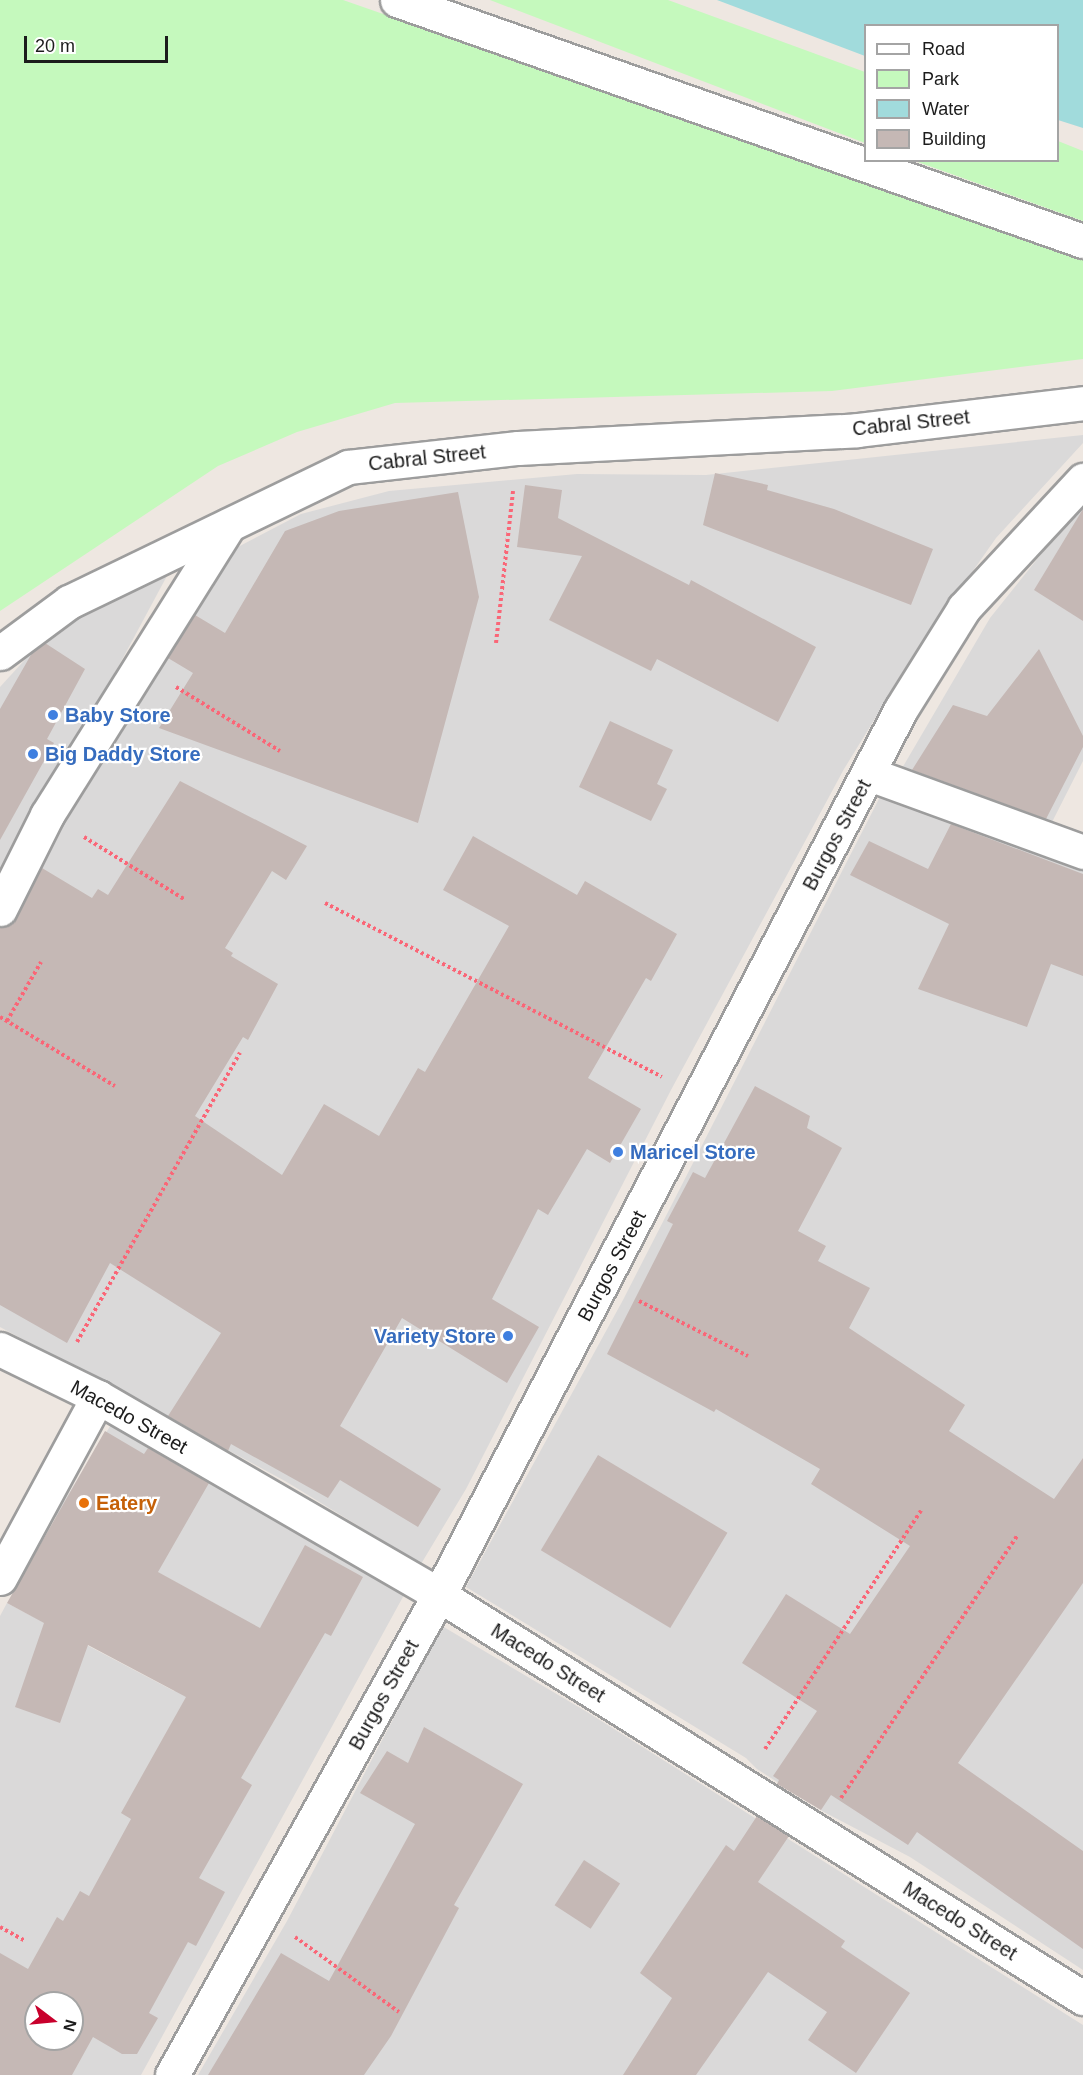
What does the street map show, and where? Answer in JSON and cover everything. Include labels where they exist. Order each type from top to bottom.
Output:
[{"type":"street","points":[[398,0],[1083,241]]},
{"type":"street","name":"Cabral Street","points":[[0,653],[69,602],[348,467],[518,448],[858,430],[1083,403]]},
{"type":"street","name":"Burgos Street","points":[[172,2075],[439,1595],[604,1283],[901,709],[964,608],[1083,480]]},
{"type":"street","points":[[0,909],[47,815],[139,664],[229,525]]},
{"type":"street","points":[[868,774],[1083,852]]},
{"type":"street","name":"Macedo Street","points":[[0,1349],[98,1397],[439,1595],[1083,1998]]},
{"type":"street","points":[[0,1578],[98,1397]]},
{"type":"path","points":[[496,643],[518,448]]},
{"type":"path","points":[[139,664],[280,752]]},
{"type":"path","points":[[47,815],[184,899]]},
{"type":"path","points":[[325,903],[700,1097]]},
{"type":"path","points":[[7,1021],[41,962]]},
{"type":"path","points":[[0,1017],[115,1086]]},
{"type":"path","points":[[58,1377],[240,1053]]},
{"type":"path","points":[[604,1283],[748,1356]]},
{"type":"path","points":[[741,1785],[921,1511]]},
{"type":"path","points":[[818,1833],[1017,1536]]},
{"type":"path","points":[[263,1914],[399,2012]]},
{"type":"path","points":[[0,1928],[25,1941]]},
{"type":"shaded area","points":[[1083,435],[1083,443],[996,538],[916,652],[844,769],[671,1090],[466,1489],[421,1564],[285,1481],[0,1327],[0,924],[197,598],[236,548],[301,514],[389,491],[577,474],[706,475]]},
{"type":"shaded area","points":[[1083,502],[1083,761],[1048,830],[1083,842],[1083,1970],[910,1857],[824,1812],[757,1769],[746,1758],[466,1587],[623,1300],[883,791],[901,770],[990,618]]},
{"type":"shaded area","points":[[168,574],[0,887],[0,687],[63,618]]},
{"type":"shaded area","points":[[112,1423],[404,1595],[141,2075],[0,2075],[0,1616],[7,1603],[174,1691],[223,1608],[55,1516]]},
{"type":"shaded area","points":[[442,1626],[587,1712],[1083,2025],[1083,2075],[198,2075],[287,1921]]},
{"type":"green space","points":[[0,0],[343,0],[1083,258],[1083,359],[832,391],[395,403],[297,432],[218,466],[0,611]]},
{"type":"green space","points":[[490,0],[668,0],[864,72],[864,143]]},
{"type":"green space","points":[[1059,141],[1083,151],[1083,221],[918,162],[1059,162]]},
{"type":"water","points":[[717,0],[1083,0],[1083,128],[1059,120],[1059,24],[864,24],[864,56]]},
{"type":"building","points":[[715,473],[768,485],[767,490],[834,509],[933,549],[911,605],[703,525]]},
{"type":"building","points":[[525,485],[562,490],[558,518],[689,585],[691,580],[816,647],[778,722],[657,659],[651,671],[549,620],[582,556],[517,547]]},
{"type":"building","points":[[458,492],[479,597],[418,823],[159,728],[193,673],[168,658],[195,615],[225,633],[285,531],[339,511]]},
{"type":"building","points":[[1083,509],[1083,621],[1034,590]]},
{"type":"building","points":[[45,643],[85,669],[47,739],[54,743],[0,840],[0,709],[32,653]]},
{"type":"building","points":[[1039,649],[1083,736],[1083,747],[1046,819],[912,770],[953,705],[987,716]]},
{"type":"building","points":[[610,721],[673,750],[657,784],[667,789],[651,821],[579,787]]},
{"type":"building","points":[[180,781],[307,846],[286,880],[272,871],[225,948],[233,953],[231,956],[278,984],[248,1040],[243,1037],[195,1116],[282,1175],[324,1104],[379,1136],[418,1068],[425,1072],[509,926],[443,890],[473,836],[577,895],[585,881],[677,934],[651,981],[646,978],[588,1078],[641,1109],[610,1163],[587,1149],[548,1215],[538,1209],[492,1299],[539,1327],[507,1383],[402,1318],[340,1426],[441,1489],[418,1527],[340,1480],[328,1498],[231,1444],[228,1451],[168,1416],[221,1333],[110,1263],[67,1343],[0,1305],[0,928],[16,918],[42,868],[92,898],[98,889],[108,895]]},
{"type":"building","points":[[951,824],[1083,874],[1083,976],[1051,964],[1027,1027],[918,989],[949,924],[850,875],[869,841],[928,869]]},
{"type":"building","points":[[755,1086],[810,1116],[807,1128],[842,1148],[798,1231],[826,1246],[818,1261],[870,1288],[849,1328],[965,1405],[949,1431],[1054,1499],[1083,1458],[1083,1583],[958,1763],[1083,1851],[1083,1949],[917,1832],[908,1845],[831,1795],[821,1810],[777,1784],[779,1780],[773,1776],[817,1711],[742,1663],[786,1594],[850,1634],[910,1546],[811,1484],[820,1469],[716,1409],[714,1412],[607,1354],[673,1224],[667,1221],[693,1172],[705,1178]]},
{"type":"building","points":[[105,1431],[144,1454],[148,1448],[209,1483],[158,1572],[260,1628],[305,1545],[363,1577],[331,1636],[325,1633],[241,1778],[252,1785],[199,1878],[225,1892],[196,1946],[188,1942],[149,2013],[158,2018],[137,2054],[122,2054],[93,2037],[72,2075],[0,2075],[0,1953],[28,1969],[57,1917],[63,1921],[80,1891],[89,1896],[131,1819],[121,1813],[186,1697],[88,1645],[60,1723],[15,1707],[44,1623],[7,1603]]},
{"type":"building","points":[[598,1455],[727,1533],[670,1628],[541,1550]]},
{"type":"building","points":[[424,1727],[523,1784],[454,1905],[459,1908],[391,2036],[364,2075],[208,2075],[281,1953],[329,1981],[415,1824],[360,1793],[387,1751],[408,1763]]},
{"type":"building","points":[[757,1816],[789,1836],[758,1882],[845,1941],[841,1947],[910,1993],[856,2073],[808,2040],[827,2012],[768,1972],[696,2075],[623,2075],[672,1998],[640,1973],[726,1845],[734,1851]]},
{"type":"building","points":[[584,1860],[620,1883],[591,1929],[555,1905]]},
{"type":"place","name":"Baby Store","points":[[53,715]]},
{"type":"place","name":"Big Daddy Store","points":[[33,754]]},
{"type":"place","name":"Maricel Store","points":[[618,1152]]},
{"type":"place","name":"Variety Store","points":[[508,1336]]},
{"type":"place","name":"Eatery","points":[[84,1503]]}]
